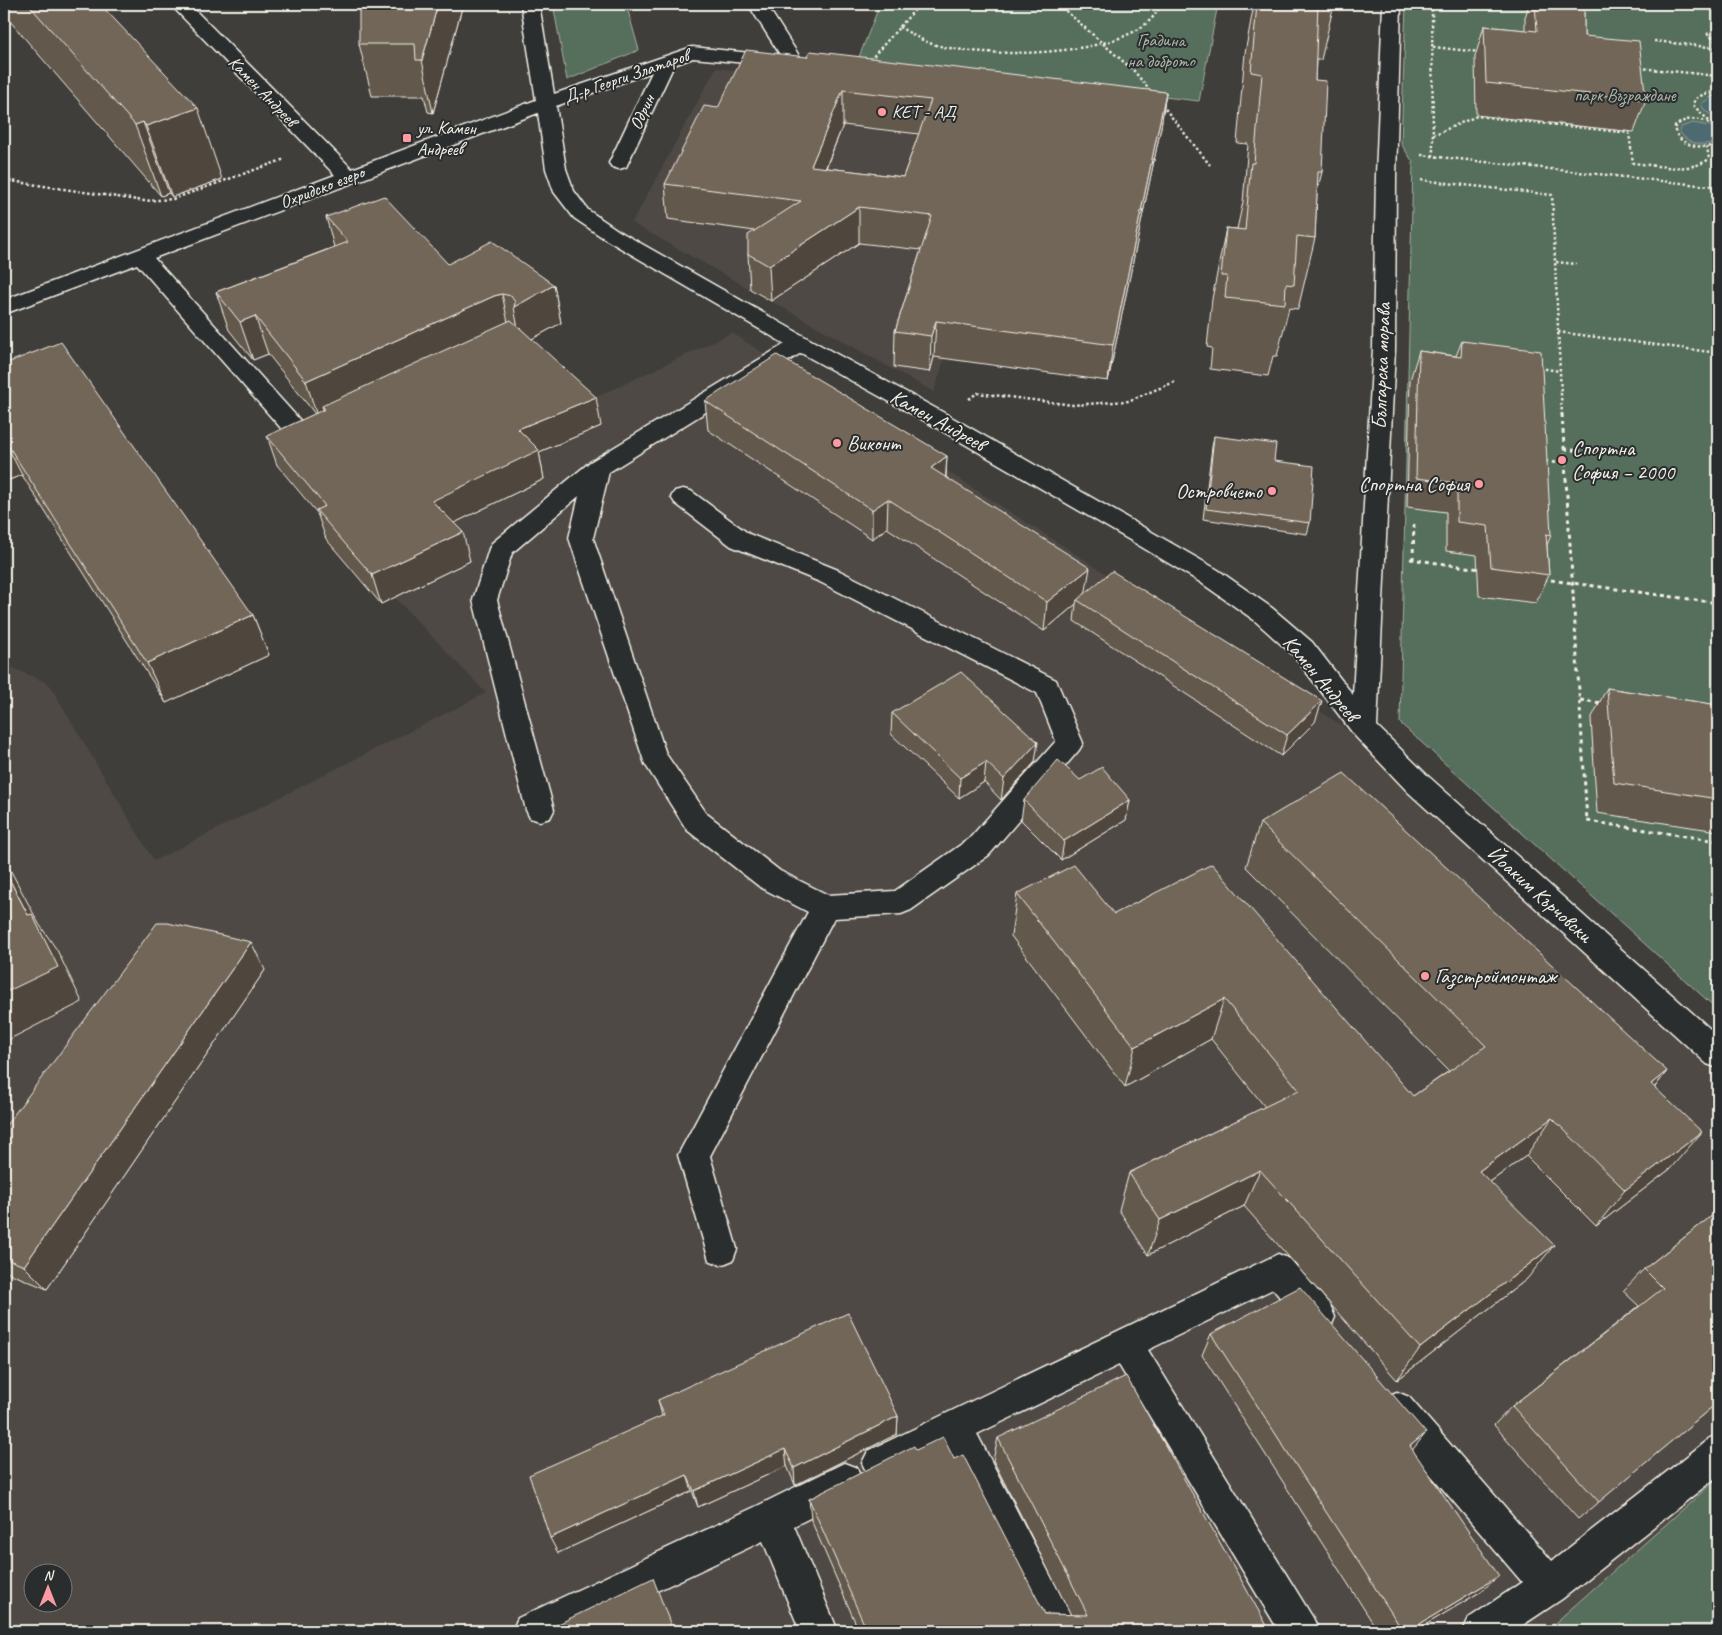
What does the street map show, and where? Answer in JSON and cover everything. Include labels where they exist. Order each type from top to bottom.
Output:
[{"type":"street","name":"Камен Андреев","points":[[179,4],[348,177]]},
{"type":"street","points":[[530,4],[546,103]]},
{"type":"street","points":[[758,4],[794,62]]},
{"type":"street","name":"Българска морава","points":[[1364,729],[1380,413],[1392,4]]},
{"type":"street","name":"Д-р Георги Златаров","points":[[546,103],[692,52],[861,70]]},
{"type":"street","name":"Одрин","points":[[619,163],[666,61]]},
{"type":"street","name":"Камен Андреев","points":[[546,103],[556,168],[564,192],[580,214],[612,235],[801,344],[938,419],[1157,544],[1209,576],[1263,614],[1302,649],[1364,729]]},
{"type":"street","name":"Охридско езеро","points":[[4,307],[546,103]]},
{"type":"street","points":[[140,255],[302,438],[338,422]]},
{"type":"street","points":[[540,810],[485,600],[501,549],[598,468],[801,344]]},
{"type":"street","points":[[598,468],[582,538],[654,757],[697,822],[770,879],[825,907],[901,902],[979,847],[1070,743],[1047,687],[829,576],[740,540],[683,496]]},
{"type":"street","name":"Йоаким Кърчовски","points":[[1364,729],[1418,784],[1718,1055]]},
{"type":"street","points":[[721,1249],[694,1154],[825,907]]},
{"type":"street","points":[[531,1631],[772,1518],[954,1426],[1278,1270],[1336,1338]]},
{"type":"street","points":[[1125,1344],[1300,1631]]},
{"type":"street","points":[[1374,1383],[1548,1586]]},
{"type":"street","points":[[954,1426],[1060,1631]]},
{"type":"street","points":[[1482,1631],[1548,1586],[1699,1470],[1718,1453]]},
{"type":"street","points":[[772,1518],[819,1631]]},
{"type":"path","points":[[861,70],[920,4]]},
{"type":"path","points":[[1058,4],[1134,71],[1153,94]]},
{"type":"path","points":[[899,27],[929,43],[978,51],[1046,52],[1103,44],[1134,32],[1157,15],[1162,4]]},
{"type":"path","points":[[1432,4],[1433,156]]},
{"type":"path","points":[[1707,33],[1718,43]]},
{"type":"path","points":[[1654,41],[1718,48]]},
{"type":"path","points":[[1433,47],[1480,52]]},
{"type":"path","points":[[1632,68],[1718,76]]},
{"type":"path","points":[[1717,126],[1698,112],[1693,105],[1695,99],[1718,91]]},
{"type":"path","points":[[1159,102],[1210,166]]},
{"type":"path","points":[[1433,135],[1478,116],[1629,132],[1634,163],[1693,167],[1705,164],[1709,159],[1707,147]]},
{"type":"path","points":[[1717,126],[1704,121],[1687,120],[1676,124],[1674,132],[1683,141],[1707,147],[1718,145]]},
{"type":"path","points":[[4,180],[144,201],[173,199],[318,147]]},
{"type":"path","points":[[1388,151],[1718,187]]},
{"type":"path","points":[[1424,180],[1552,195],[1564,464],[1587,821],[1718,841]]},
{"type":"path","points":[[1556,262],[1576,264]]},
{"type":"path","points":[[1558,332],[1718,353]]},
{"type":"path","points":[[1540,368],[1559,370]]},
{"type":"path","points":[[938,419],[978,393],[1073,405],[1128,401],[1177,381]]},
{"type":"path","points":[[1564,449],[1581,451]]},
{"type":"path","points":[[1542,460],[1564,464]]},
{"type":"path","points":[[1413,560],[1414,516]]},
{"type":"path","points":[[1446,564],[1484,570]]},
{"type":"path","points":[[1543,578],[1718,604]]},
{"type":"path","points":[[1580,700],[1609,704]]},
{"type":"shaded area","points":[[716,68],[1023,105],[934,392],[632,223]]},
{"type":"shaded area","points":[[732,333],[1341,725],[1718,1071],[1718,1478],[1546,1631],[4,1631],[4,664],[49,684],[154,861],[486,693],[326,525]]},
{"type":"green space","points":[[553,4],[626,4],[639,50],[567,80]]},
{"type":"green space","name":"Градина на доброто","points":[[880,4],[1218,4],[1199,101],[857,62]]},
{"type":"green space","name":"Спортна София – 2000","points":[[1406,4],[1718,4],[1718,1010],[1400,723],[1413,162],[1401,144]]},
{"type":"green space","points":[[1718,1478],[1718,1631],[1546,1631]]},
{"type":"water","points":[[1718,95],[1718,119],[1705,111],[1701,104],[1711,97]]},
{"type":"water","points":[[1693,123],[1710,126],[1716,130],[1718,140],[1708,144],[1697,144],[1687,139],[1680,132],[1681,127]]},
{"type":"building","points":[[28,4],[100,4],[198,108],[146,126],[143,122],[135,125]]},
{"type":"building","points":[[359,4],[438,4],[422,60],[416,60],[415,44],[359,44]]},
{"type":"building","points":[[1257,4],[1318,4],[1315,80],[1326,81],[1322,172],[1318,172],[1315,238],[1297,236],[1294,285],[1286,284],[1285,304],[1225,298],[1227,276],[1221,276],[1226,228],[1245,230],[1251,163],[1254,163],[1262,74],[1251,72]]},
{"type":"building","points":[[1535,4],[1584,4],[1584,36],[1639,41],[1646,100],[1486,83],[1484,26],[1537,31]]},
{"type":"building","points":[[746,50],[807,57],[810,51],[1166,92],[1113,345],[936,321],[931,336],[895,331],[932,216],[859,207],[769,266],[748,254],[748,235],[801,201],[665,184],[704,106],[718,108]],"holes":[[[843,90],[931,100],[903,177],[811,166]]]},
{"type":"building","points":[[384,196],[448,264],[492,241],[554,285],[514,307],[515,302],[511,296],[502,294],[494,296],[306,381],[255,316],[240,322],[216,292],[348,242],[326,217]]},
{"type":"building","points":[[511,320],[596,397],[518,429],[539,450],[432,501],[463,532],[372,575],[316,510],[325,506],[267,436],[325,409],[322,406]]},
{"type":"building","name":"Спортна София","points":[[1462,341],[1541,351],[1551,535],[1546,534],[1549,575],[1491,567],[1488,526],[1457,522],[1457,483],[1416,478],[1419,351],[1461,357]]},
{"type":"building","points":[[61,342],[253,615],[147,663],[4,439],[4,364]]},
{"type":"building","points":[[777,355],[947,456],[931,468],[1090,568],[1047,602],[888,499],[872,510],[705,401]]},
{"type":"building","points":[[1214,436],[1276,444],[1274,461],[1314,466],[1310,523],[1206,509]]},
{"type":"building","points":[[1112,571],[1322,701],[1287,735],[1077,600]]},
{"type":"building","points":[[961,672],[1038,742],[1004,779],[986,762],[960,778],[892,713]]},
{"type":"building","points":[[1607,688],[1718,705],[1718,799],[1614,783]]},
{"type":"building","points":[[1058,760],[1080,780],[1102,767],[1130,800],[1064,841],[1024,800]]},
{"type":"building","points":[[1344,773],[1667,1071],[1651,1084],[1702,1132],[1625,1190],[1552,1118],[1479,1171],[1554,1245],[1420,1348],[1260,1170],[1160,1220],[1129,1173],[1299,1090],[1224,999],[1135,1047],[1017,894],[1074,865],[1114,914],[1212,864],[1413,1096],[1486,1046],[1260,823]]},
{"type":"building","points":[[4,869],[28,915],[32,914],[58,967],[4,993]]},
{"type":"building","points":[[157,923],[168,923],[251,942],[24,1266],[4,1258],[4,1128]]},
{"type":"building","points":[[1718,1211],[1718,1402],[1599,1502],[1512,1406],[1663,1288],[1644,1269]]},
{"type":"building","points":[[1300,1287],[1426,1433],[1410,1446],[1499,1576],[1408,1631],[1403,1631],[1211,1334]]},
{"type":"building","points":[[848,1313],[898,1416],[794,1468],[785,1449],[694,1491],[687,1475],[550,1538],[529,1475],[664,1415],[658,1400]]},
{"type":"building","points":[[1126,1376],[1270,1631],[867,1631],[809,1499],[914,1446],[916,1450],[943,1437],[954,1459],[963,1455],[1045,1614],[1088,1615],[998,1438]]},
{"type":"building","points":[[653,1578],[673,1631],[549,1631],[548,1629]]},
{"type":"place","name":"КЕТ - АД","points":[[882,112]]},
{"type":"place","name":"ул. Камен Андреев","points":[[407,138]]},
{"type":"place","name":"Виконт","points":[[837,443]]},
{"type":"place","name":"Спортна София – 2000","points":[[1562,460]]},
{"type":"place","name":"Спортна София","points":[[1479,484]]},
{"type":"place","name":"Островчето","points":[[1272,491]]},
{"type":"place","name":"Газстроймонтаж","points":[[1425,976]]},
{"type":"park label","name":"парк Възраждане","points":[[1625,95]]}]
